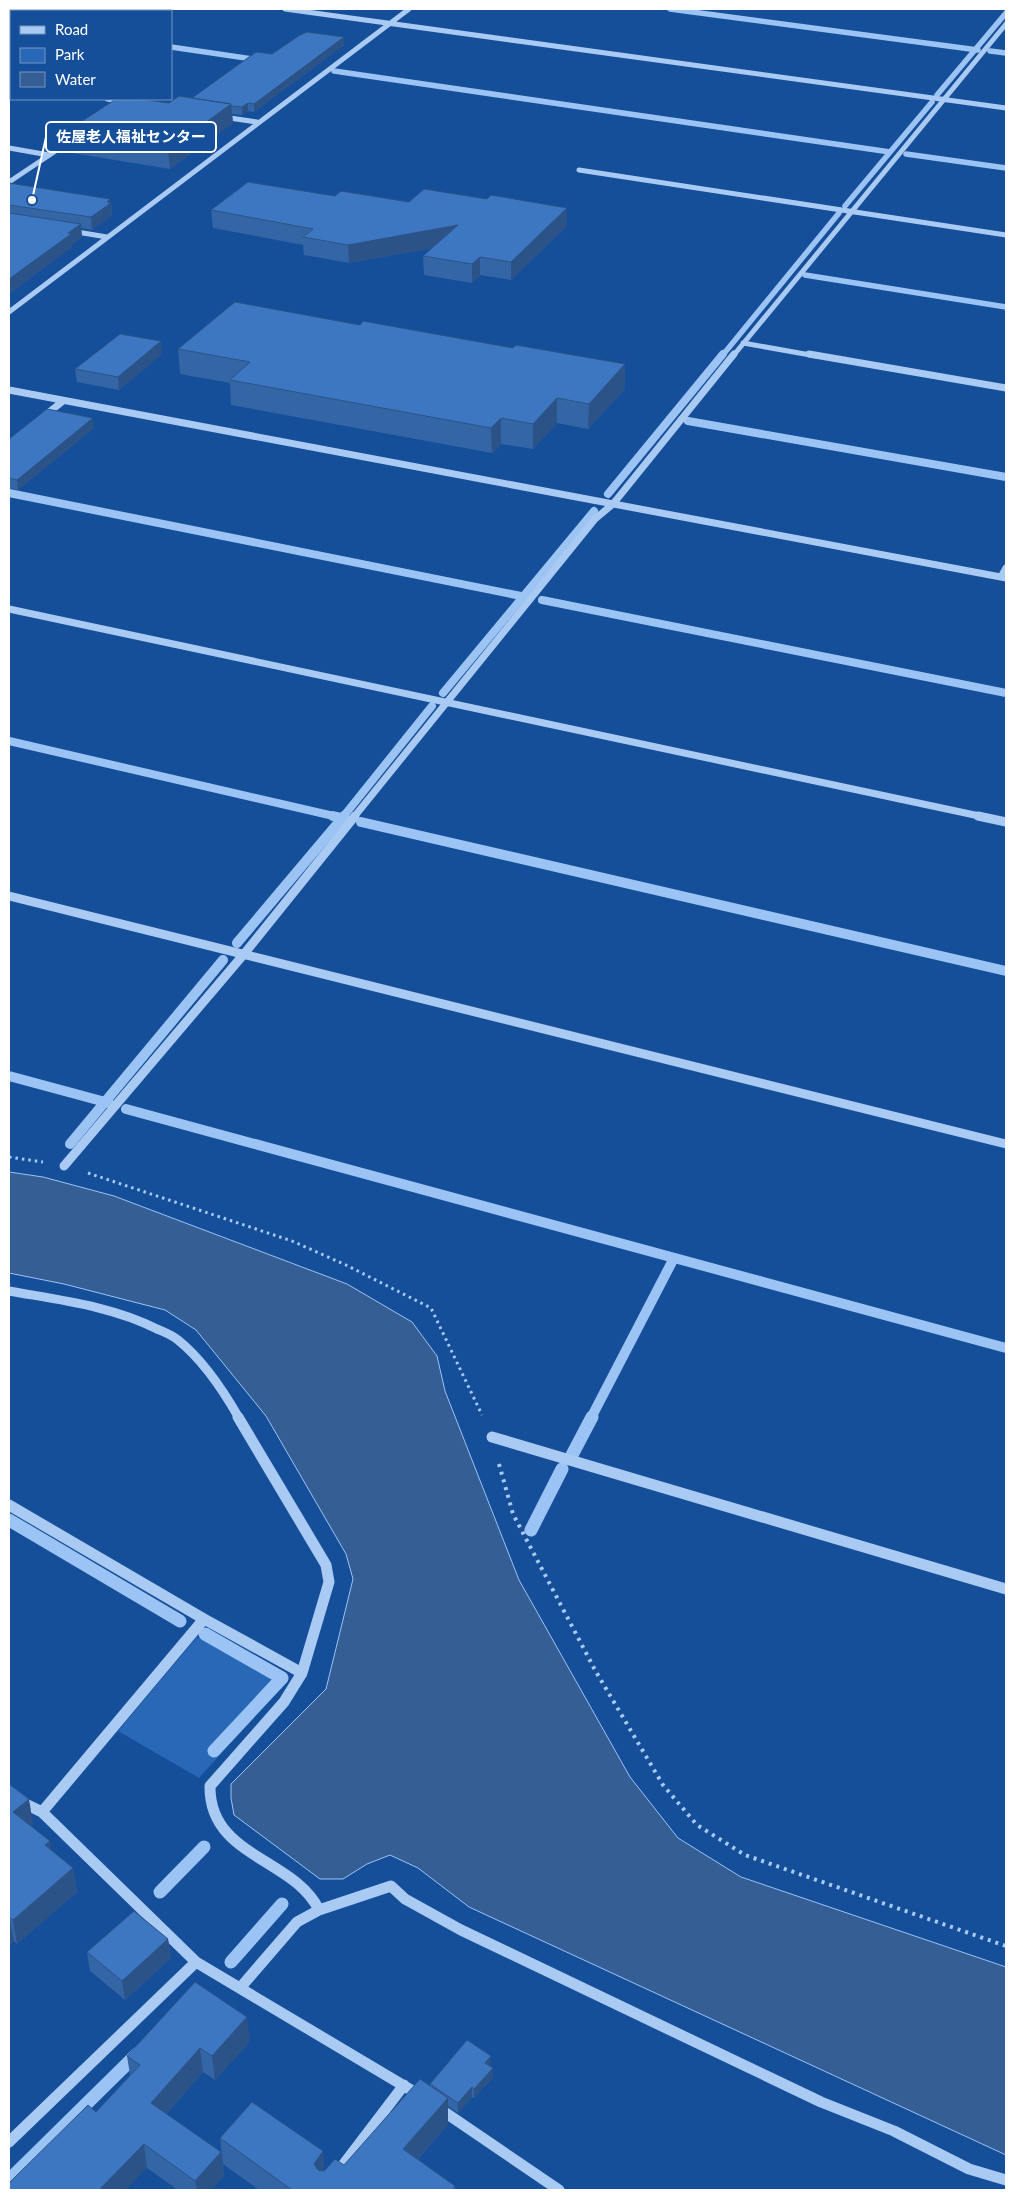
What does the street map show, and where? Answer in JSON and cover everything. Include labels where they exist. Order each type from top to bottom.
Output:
[{"type":"street","points":[[285,9],[1006,108]]},
{"type":"street","points":[[9,312],[257,122],[409,9]]},
{"type":"street","points":[[64,1166],[244,954],[449,703],[595,520],[613,504],[850,211],[1006,24]]},
{"type":"street","points":[[114,100],[138,103]]},
{"type":"street","points":[[120,107],[128,102]]},
{"type":"street","points":[[213,115],[257,122]]},
{"type":"street","points":[[9,182],[81,134]]},
{"type":"street","points":[[9,148],[49,155]]},
{"type":"street","points":[[579,170],[1006,234]]},
{"type":"street","points":[[63,230],[108,237]]},
{"type":"street","points":[[743,344],[1006,388]]},
{"type":"street","points":[[9,390],[1004,578],[1006,568]]},
{"type":"street","points":[[40,419],[63,401]]},
{"type":"street","points":[[9,608],[1006,822]]},
{"type":"street","points":[[9,896],[1006,1144]]},
{"type":"street","points":[[9,1291],[86,1305],[136,1318],[177,1339],[225,1394],[326,1565],[329,1582],[302,1673],[284,1702],[210,1786],[208,1798],[216,1821],[260,1860],[310,1894],[318,1910]]},
{"type":"street","points":[[492,1437],[1006,1589]]},
{"type":"street","points":[[9,1505],[204,1619],[302,1673]]},
{"type":"street","points":[[42,1812],[204,1619]]},
{"type":"street","points":[[9,1796],[42,1812],[196,1962],[404,2085],[559,2190]]},
{"type":"street","points":[[240,1988],[297,1922],[318,1910],[391,1886],[405,1899],[460,1930],[822,2102],[894,2131],[969,2169],[1006,2180]]},
{"type":"street","points":[[9,2142],[196,1962]]},
{"type":"street","points":[[324,2190],[404,2085]]},
{"type":"path","points":[[9,1157],[64,1166],[292,1241],[346,1265],[431,1308],[492,1437],[512,1514],[581,1644],[663,1785],[697,1825],[744,1855],[1006,1946]]},
{"type":"green space","points":[[197,1637],[269,1677],[273,1684],[209,1752],[218,1757],[199,1778],[118,1731]]},
{"type":"water","points":[[9,1172],[43,1177],[114,1196],[347,1284],[412,1322],[437,1356],[445,1391],[519,1580],[630,1777],[678,1838],[741,1877],[1006,1967],[1006,2155],[469,1907],[418,1868],[390,1855],[367,1864],[343,1879],[320,1879],[234,1815],[231,1784],[326,1689],[353,1579],[346,1554],[266,1416],[196,1330],[165,1310],[64,1284],[9,1273]]},
{"type":"building","points":[[307,32],[344,37],[254,104],[248,103],[242,107],[231,106],[231,104],[192,98],[256,52],[272,54]]},
{"type":"building","points":[[179,96],[231,104],[168,150],[64,133],[114,100],[146,100],[169,103]]},
{"type":"building","points":[[248,182],[335,196],[341,191],[409,202],[424,189],[487,199],[491,195],[567,208],[511,262],[480,257],[472,264],[423,256],[458,225],[348,245],[303,237],[313,229],[211,210]]},
{"type":"building","points":[[9,183],[110,199],[107,202],[111,203],[91,217],[9,205]]},
{"type":"building","points":[[9,213],[81,224],[68,233],[71,234],[9,279]]},
{"type":"building","points":[[235,302],[360,325],[363,321],[513,348],[516,345],[625,364],[589,404],[557,398],[533,424],[501,418],[491,428],[230,380],[250,362],[178,349]]},
{"type":"building","points":[[120,334],[161,341],[118,377],[75,369]]},
{"type":"building","points":[[47,409],[93,418],[17,480],[9,478],[9,439]]},
{"type":"building","points":[[9,1784],[29,1799],[13,1812],[50,1841],[45,1845],[73,1868],[13,1920],[9,1917]]},
{"type":"building","points":[[134,1911],[168,1939],[122,1981],[87,1952]]},
{"type":"building","points":[[195,1982],[247,2017],[212,2056],[200,2048],[151,2103],[221,2152],[195,2181],[144,2144],[99,2190],[9,2190],[9,2183],[88,2105],[96,2112],[140,2065],[127,2056]]},
{"type":"building","points":[[467,2040],[491,2056],[485,2063],[493,2068],[458,2103],[430,2084]]},
{"type":"building","points":[[420,2079],[448,2098],[403,2149],[455,2186],[452,2190],[292,2190],[220,2138],[252,2102],[323,2151],[314,2164],[318,2170],[324,2171],[335,2159],[344,2165]]},
{"type":"waterway","points":[[670,9],[975,50]]},
{"type":"waterway","points":[[975,50],[1006,13]]},
{"type":"waterway","points":[[172,47],[260,60]]},
{"type":"waterway","points":[[937,95],[975,50]]},
{"type":"waterway","points":[[990,51],[1006,53]]},
{"type":"waterway","points":[[334,71],[890,152]]},
{"type":"waterway","points":[[845,206],[932,102]]},
{"type":"waterway","points":[[906,154],[1006,168]]},
{"type":"waterway","points":[[722,356],[839,213]]},
{"type":"waterway","points":[[805,275],[1006,307]]},
{"type":"waterway","points":[[608,494],[723,354]]},
{"type":"waterway","points":[[688,421],[1006,477]]},
{"type":"waterway","points":[[9,493],[523,596]]},
{"type":"waterway","points":[[523,596],[594,511]]},
{"type":"waterway","points":[[443,693],[523,596]]},
{"type":"waterway","points":[[542,600],[1006,693]]},
{"type":"waterway","points":[[343,817],[432,706]]},
{"type":"waterway","points":[[9,741],[338,817]]},
{"type":"waterway","points":[[333,816],[342,818]]},
{"type":"waterway","points":[[237,943],[342,818]]},
{"type":"waterway","points":[[361,822],[1006,971]]},
{"type":"waterway","points":[[105,1102],[223,960]]},
{"type":"waterway","points":[[9,1076],[105,1102]]},
{"type":"waterway","points":[[70,1144],[105,1102]]},
{"type":"waterway","points":[[105,1102],[109,1103]]},
{"type":"waterway","points":[[126,1109],[1006,1348]]},
{"type":"waterway","points":[[591,1418],[674,1258]]},
{"type":"waterway","points":[[572,1455],[592,1417]]},
{"type":"waterway","points":[[531,1530],[562,1469]]},
{"type":"waterway","points":[[9,1520],[180,1621]]},
{"type":"waterway","points":[[205,1634],[282,1678],[214,1751]]},
{"type":"waterway","points":[[160,1892],[204,1847]]},
{"type":"waterway","points":[[231,1962],[282,1904]]},
{"type":"waterway","points":[[9,2180],[138,2053]]},
{"type":"place","name":"佐屋老人福祉センター","points":[[32,200]]}]
